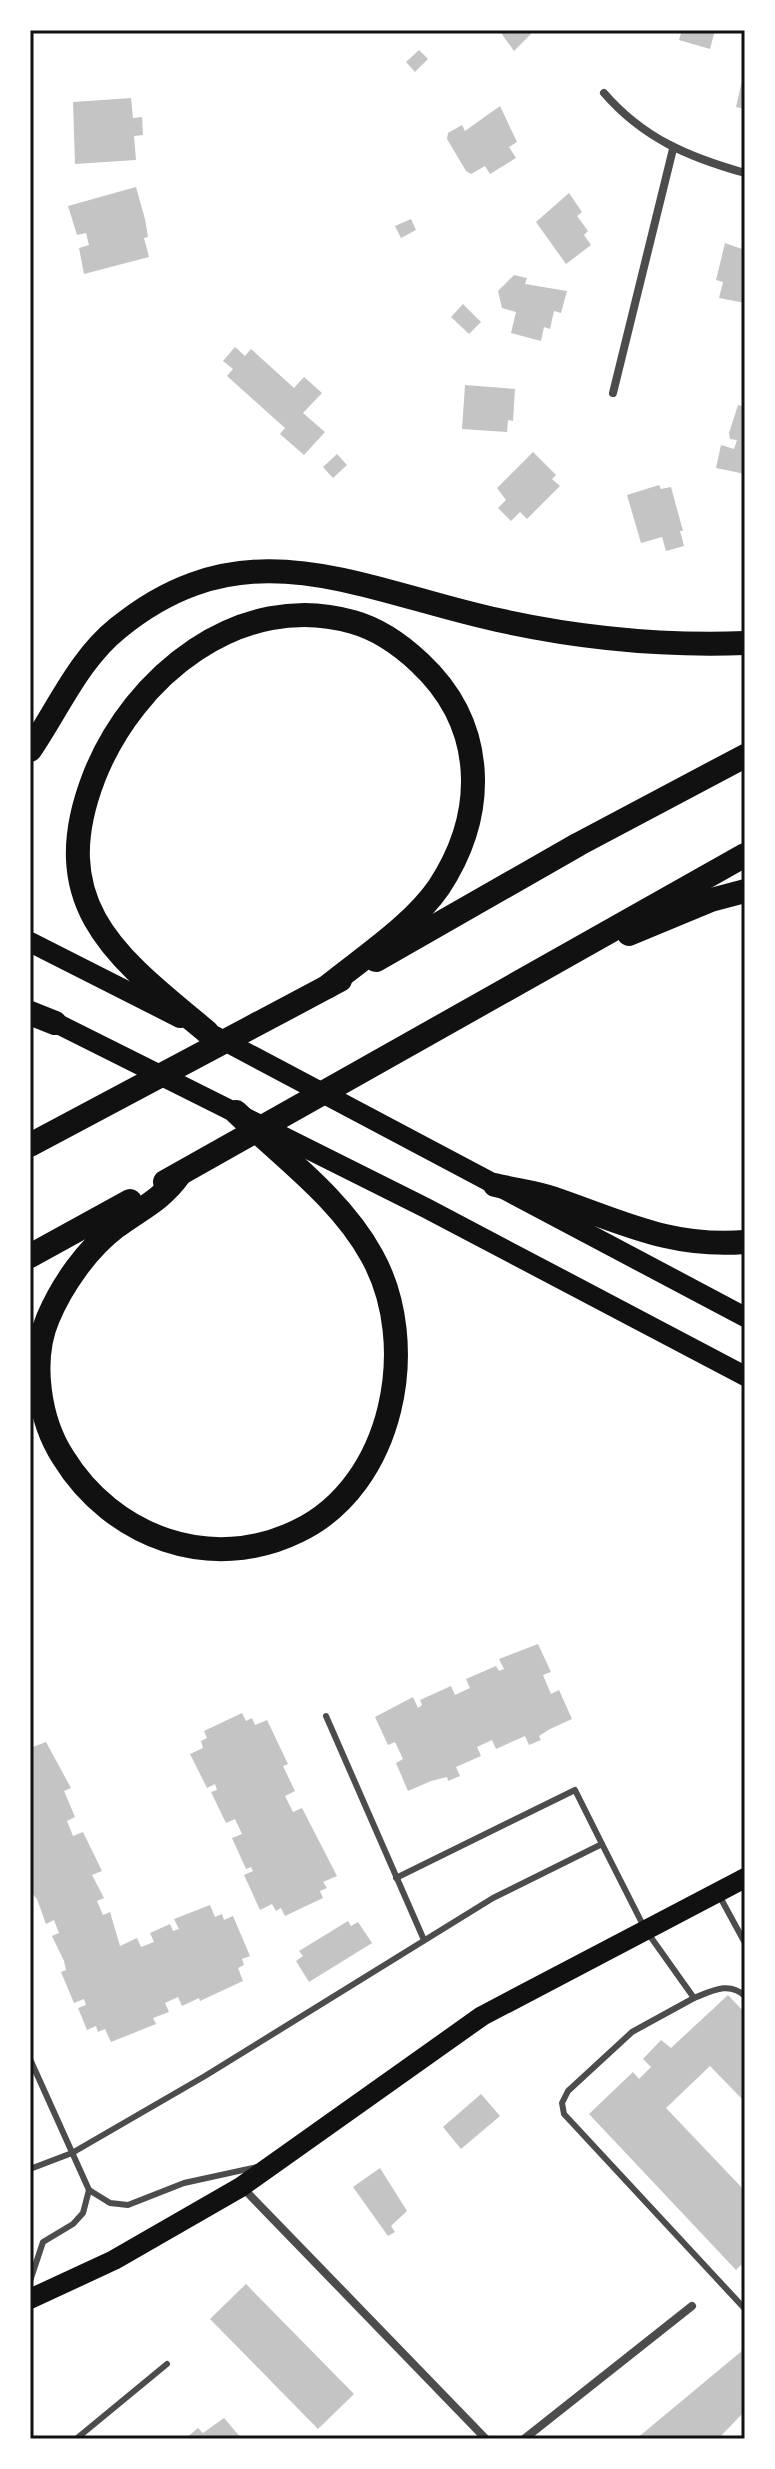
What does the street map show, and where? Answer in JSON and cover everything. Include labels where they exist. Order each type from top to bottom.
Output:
[{"type":"highway","points":[[30,750],[79,671],[117,629],[173,594],[239,573],[303,571],[367,583],[496,620],[564,633],[643,641],[745,643]]},
{"type":"highway","points":[[207,1032],[133,971],[96,927],[82,886],[79,856],[84,812],[107,745],[122,719],[148,687],[192,649],[259,621],[289,616],[325,616],[355,622],[388,637],[413,656],[452,701],[468,732],[471,760],[472,803],[466,828],[455,859],[437,889],[418,912],[327,987]]},
{"type":"highway","points":[[39,1140],[327,987],[579,844],[745,756]]},
{"type":"highway","points":[[30,1256],[745,855]]},
{"type":"highway","points":[[520,980],[711,900],[745,891]]},
{"type":"highway","points":[[30,1011],[55,1023]]},
{"type":"highway","points":[[183,1172],[164,1197],[96,1243],[47,1319],[39,1380],[49,1436],[75,1477],[124,1522],[184,1548],[244,1547],[299,1531],[340,1500],[370,1461],[387,1422],[396,1382],[396,1350],[392,1312],[374,1258],[347,1218],[236,1112]]},
{"type":"highway","points":[[495,1185],[552,1198],[627,1228],[666,1238],[745,1242]]},
{"type":"main road","points":[[30,942],[207,1032],[745,1317]]},
{"type":"main road","points":[[55,1023],[236,1112],[745,1376]]},
{"type":"main road","points":[[30,2299],[114,2260],[241,2187],[482,2016],[745,1878]]},
{"type":"street","points":[[604,93],[623,115],[673,149],[745,173]]},
{"type":"street","points":[[613,393],[673,149]]},
{"type":"street","points":[[241,2187],[486,2439]]},
{"type":"street","points":[[524,2439],[692,2306]]},
{"type":"lane","points":[[326,1716],[424,1940]]},
{"type":"lane","points":[[396,1878],[575,1790],[645,1929],[694,1998]]},
{"type":"lane","points":[[30,2169],[72,2153],[493,1898],[602,1844]]},
{"type":"lane","points":[[717,1892],[745,1943]]},
{"type":"lane","points":[[745,1996],[738,1990],[722,1987],[694,1998],[632,2032],[568,2091],[562,2103],[564,2114],[745,2309]]},
{"type":"lane","points":[[30,2059],[89,2190],[110,2203],[128,2205],[184,2183],[276,2163]]},
{"type":"lane","points":[[30,2281],[43,2242],[73,2224],[83,2213],[89,2190]]},
{"type":"lane","points":[[76,2439],[167,2364]]},
{"type":"building","points":[[499,30],[526,30],[531,34],[514,51]]},
{"type":"building","points":[[682,30],[715,30],[710,49],[679,40]]},
{"type":"building","points":[[419,50],[428,59],[415,72],[406,62]]},
{"type":"building","points":[[745,72],[745,109],[736,107]]},
{"type":"building","points":[[131,98],[133,118],[142,117],[143,135],[134,136],[136,160],[75,164],[73,102]]},
{"type":"building","points":[[500,106],[517,142],[509,147],[516,158],[490,174],[485,166],[471,174],[466,171],[447,139],[448,133],[462,125],[465,131]]},
{"type":"building","points":[[136,187],[145,219],[148,237],[144,238],[149,257],[84,274],[79,248],[89,245],[86,233],[77,235],[68,206]]},
{"type":"building","points":[[569,193],[582,212],[577,216],[588,231],[584,235],[591,245],[566,264],[536,222]]},
{"type":"building","points":[[411,219],[416,230],[401,238],[395,226]]},
{"type":"building","points":[[725,243],[745,250],[745,303],[719,298],[723,282],[716,280]]},
{"type":"building","points":[[514,275],[527,278],[525,284],[567,291],[561,313],[554,311],[550,329],[544,327],[541,341],[511,333],[516,312],[502,308],[498,291]]},
{"type":"building","points":[[463,304],[481,322],[469,334],[451,317]]},
{"type":"building","points":[[235,347],[245,356],[251,349],[294,388],[304,377],[322,393],[303,413],[325,432],[304,455],[280,434],[285,428],[227,376],[233,369],[223,361]]},
{"type":"building","points":[[465,385],[515,389],[513,421],[508,420],[507,432],[462,429]]},
{"type":"building","points":[[738,405],[745,407],[745,474],[716,468],[721,445],[734,449],[737,440],[730,439],[729,433]]},
{"type":"building","points":[[533,452],[556,475],[552,479],[560,486],[527,519],[520,512],[511,521],[498,508],[506,500],[497,488]]},
{"type":"building","points":[[337,454],[347,465],[333,478],[323,467]]},
{"type":"building","points":[[659,485],[661,489],[671,487],[683,531],[680,531],[684,546],[666,551],[662,537],[641,543],[627,495]]},
{"type":"building","points":[[538,1644],[551,1672],[543,1675],[551,1694],[559,1690],[572,1719],[550,1729],[539,1736],[541,1740],[529,1745],[525,1736],[496,1749],[492,1740],[477,1747],[481,1756],[456,1767],[460,1776],[448,1781],[447,1777],[431,1781],[408,1791],[396,1763],[403,1759],[395,1742],[388,1745],[375,1717],[413,1697],[418,1708],[422,1705],[420,1700],[451,1686],[455,1695],[470,1688],[466,1679],[496,1666],[499,1671],[504,1669],[499,1659]]},
{"type":"building","points":[[242,1713],[246,1721],[252,1718],[255,1725],[267,1720],[288,1764],[283,1766],[295,1791],[285,1796],[293,1812],[302,1808],[337,1876],[323,1882],[327,1888],[320,1891],[323,1898],[285,1916],[281,1908],[276,1911],[272,1904],[260,1910],[244,1875],[253,1871],[251,1867],[246,1869],[232,1838],[242,1834],[235,1819],[226,1823],[211,1792],[217,1790],[215,1784],[207,1788],[190,1754],[203,1748],[201,1741],[207,1738],[204,1731]]},
{"type":"building","points":[[46,1742],[71,1788],[64,1791],[75,1817],[67,1821],[73,1836],[83,1832],[102,1871],[92,1875],[104,1898],[97,1901],[103,1915],[110,1912],[120,1946],[137,1938],[141,1947],[154,1942],[150,1933],[170,1924],[173,1931],[179,1929],[174,1919],[210,1905],[215,1917],[222,1914],[224,1920],[233,1916],[250,1956],[242,1959],[244,1965],[238,1968],[243,1981],[200,2001],[199,1998],[182,2006],[178,1997],[165,2003],[169,2012],[153,2018],[156,2024],[111,2042],[105,2029],[98,2032],[96,2026],[87,2030],[78,2008],[86,2005],[84,1999],[74,2003],[61,1972],[66,1970],[52,1936],[59,1933],[54,1920],[46,1924],[37,1899],[30,1891],[30,1748]]},
{"type":"building","points":[[348,1921],[351,1926],[358,1922],[372,1943],[309,1982],[296,1961],[303,1956],[299,1951]]},
{"type":"building","points":[[728,1995],[745,2013],[745,2102],[710,2066],[666,2108],[745,2191],[745,2261],[736,2270],[589,2114],[633,2072],[639,2079],[651,2067],[643,2059],[661,2040],[671,2048]]},
{"type":"building","points":[[481,2094],[500,2116],[461,2149],[443,2127]]},
{"type":"building","points":[[380,2168],[407,2211],[391,2226],[395,2232],[388,2236],[353,2187]]},
{"type":"building","points":[[246,2284],[354,2394],[318,2429],[210,2319]]},
{"type":"building","points":[[743,2350],[745,2418],[742,2414],[718,2439],[636,2439]]},
{"type":"building","points":[[224,2418],[242,2439],[185,2439],[198,2428],[203,2433]]}]
